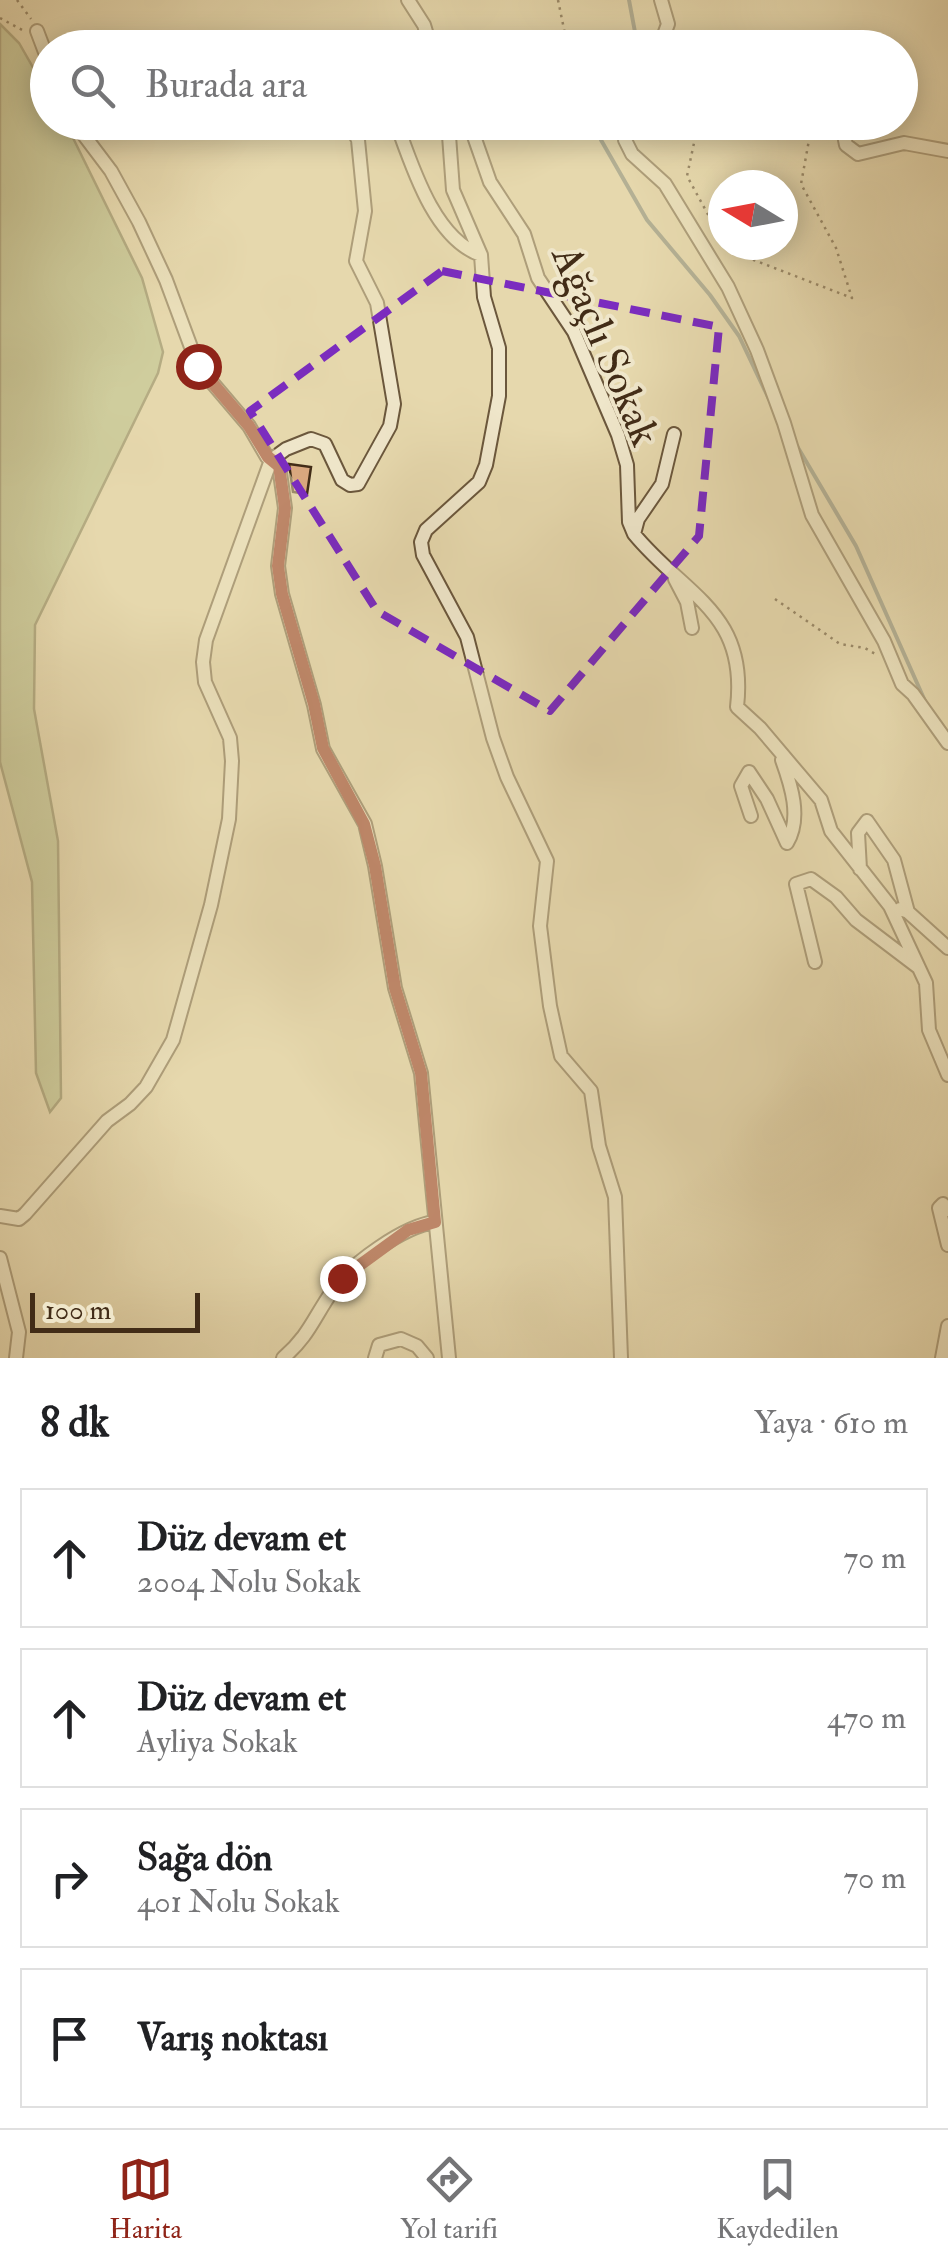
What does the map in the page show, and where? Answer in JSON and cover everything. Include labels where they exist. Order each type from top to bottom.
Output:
[{"type":"street","points":[[408,0],[426,30]]},
{"type":"street","points":[[661,0],[668,24],[666,30]]},
{"type":"street","points":[[88,140],[111,171],[140,222],[198,366],[279,466],[285,508],[278,566],[282,594],[323,748],[364,824],[375,866],[395,988],[421,1073],[449,1358]]},
{"type":"street","points":[[0,1216],[19,1219],[24,1214],[106,1121],[146,1087],[173,1040],[211,905],[230,818],[230,738],[206,682],[206,640],[271,460],[286,449],[311,440],[324,444],[342,480],[358,484],[390,426],[394,413],[377,303],[356,261],[365,211],[358,140]]},
{"type":"street","points":[[402,140],[443,227],[464,249],[481,255]]},
{"type":"street","points":[[450,140],[454,190],[481,255],[488,315],[499,348],[499,396],[479,482],[426,530],[421,542],[431,574],[467,637],[493,738],[547,861],[540,926],[550,1006],[561,1056],[591,1091],[599,1146],[615,1197],[622,1358]]},
{"type":"street","name":"Ağaçlı Sokak","points":[[474,140],[483,168],[524,234],[538,278],[574,332],[618,435],[627,466],[629,522],[634,534]]},
{"type":"street","points":[[625,140],[632,154],[665,184],[728,287],[757,350],[812,515],[884,641],[902,684],[948,743]]},
{"type":"street","points":[[845,140],[858,154],[904,143],[948,151]]},
{"type":"street","points":[[674,434],[662,484],[638,519],[634,534],[704,601],[732,640],[740,686],[737,707],[821,800],[831,831],[890,906],[926,983],[929,1030],[948,1075]]},
{"type":"street","points":[[669,568],[687,602],[692,628]]},
{"type":"street","points":[[751,816],[741,786],[749,772],[787,842],[795,829],[790,781],[779,753]]},
{"type":"street","points":[[860,870],[858,834],[867,821],[894,860],[908,912]]},
{"type":"street","points":[[815,962],[796,884],[811,879],[836,897],[856,920],[920,968]]},
{"type":"street","points":[[890,906],[908,912],[948,948]]},
{"type":"street","points":[[948,1210],[943,1204],[940,1208],[948,1245]]},
{"type":"street","points":[[283,1358],[304,1340],[342,1278],[408,1230],[435,1222]]},
{"type":"street","points":[[0,1258],[18,1332],[16,1358]]},
{"type":"street","points":[[942,1358],[948,1326]]},
{"type":"street","points":[[375,1358],[379,1345],[401,1338],[428,1358]]},
{"type":"path","points":[[17,0],[37,30]]},
{"type":"path","points":[[558,0],[564,30]]},
{"type":"path","points":[[0,18],[30,32]]},
{"type":"path","points":[[693,140],[687,176],[708,213]]},
{"type":"path","points":[[754,260],[852,298],[836,248],[801,184],[809,140]]},
{"type":"path","points":[[775,599],[840,644],[874,652],[898,671]]},
{"type":"highlighted area","points":[[442,271],[719,327],[699,536],[550,711],[377,611],[250,411]]},
{"type":"green space","points":[[0,24],[19,43],[30,62],[30,140],[74,140],[142,278],[163,352],[158,373],[35,625],[34,709],[58,841],[61,1098],[50,1112],[36,1073],[32,882],[0,762]]},
{"type":"building","points":[[289,464],[311,467],[307,494],[293,492]]},
{"type":"waterway","points":[[629,0],[635,30]]},
{"type":"waterway","points":[[601,140],[647,220],[739,336],[769,399]]},
{"type":"waterway","points":[[797,446],[856,546],[925,701]]},
{"type":"route","points":[[198,366],[279,466],[285,508],[278,566],[282,594],[323,748],[364,824],[375,866],[395,988],[421,1073],[435,1222],[408,1230],[342,1278]]}]
